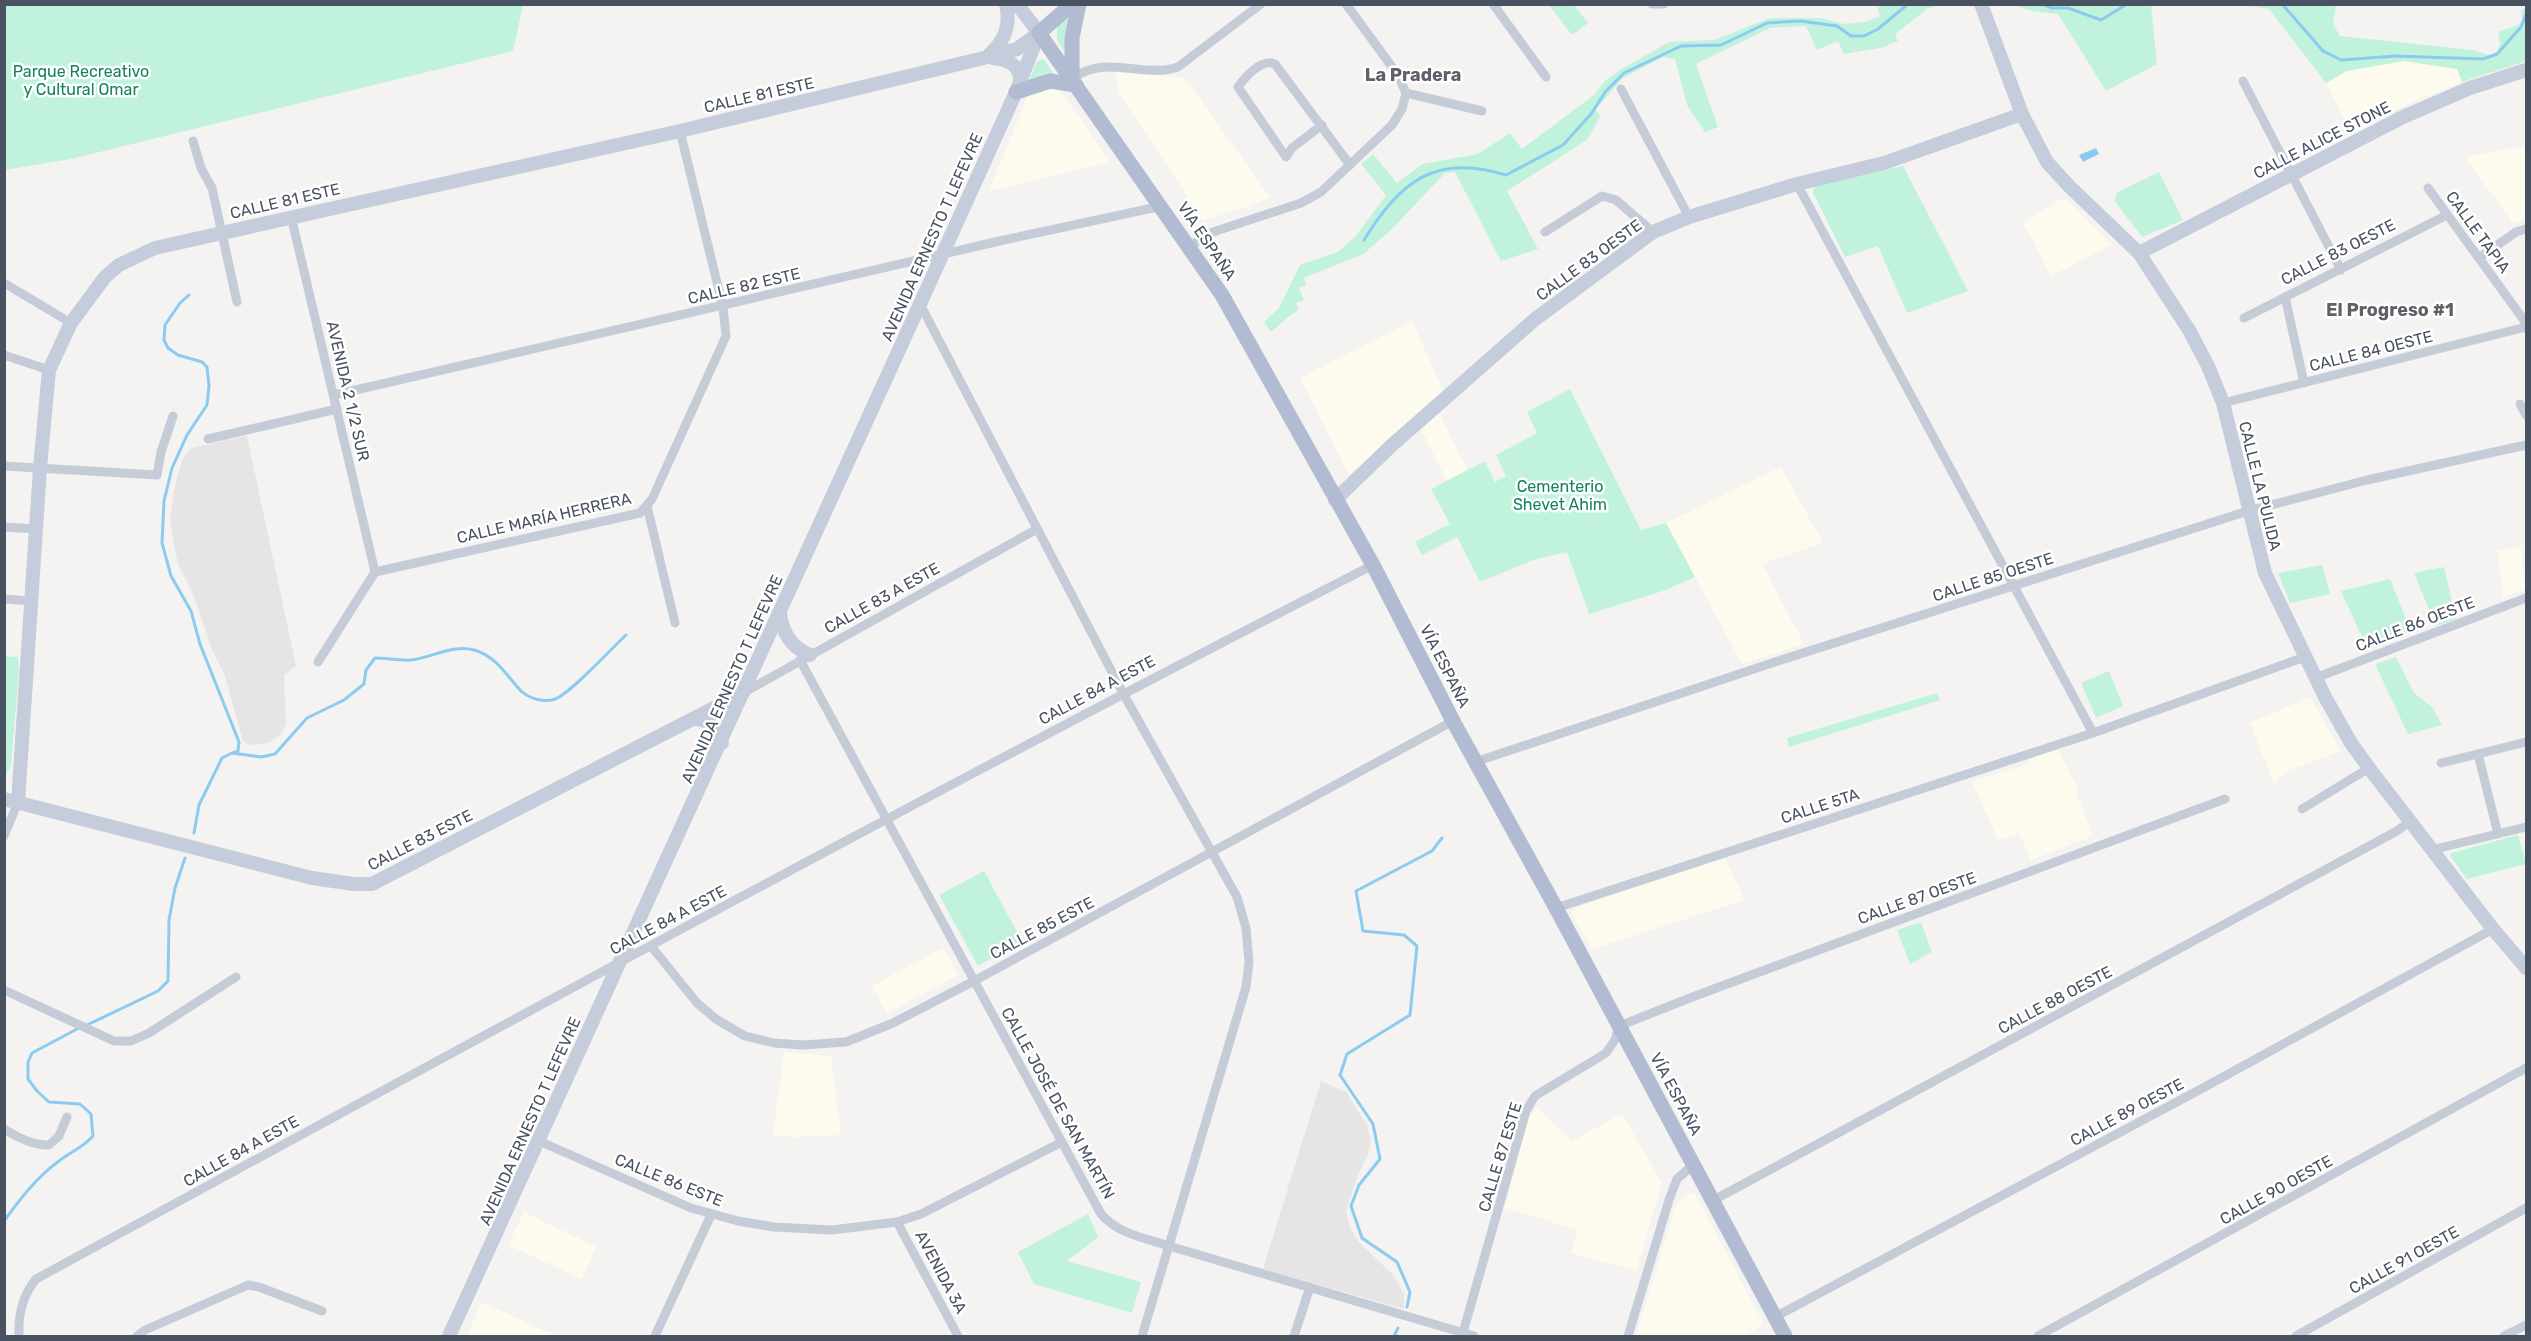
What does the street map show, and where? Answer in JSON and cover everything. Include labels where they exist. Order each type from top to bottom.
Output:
[{"type":"main road","points":[[1039,33],[1055,4]]},
{"type":"main road","points":[[1039,33],[1072,4]]},
{"type":"main road","points":[[1019,86],[1050,81],[1074,82],[1072,38],[1079,4]]},
{"type":"main road","name":"VÍA ESPAÑA","points":[[1039,33],[1191,247],[1222,295],[1373,565],[1453,721],[1620,1026],[1785,1336]]},
{"type":"street","points":[[988,57],[1000,46],[1006,33],[1008,21],[1006,4]]},
{"type":"street","points":[[1017,4],[1039,33]]},
{"type":"street","points":[[1074,82],[1085,69],[1122,66],[1170,70],[1179,67],[1261,4]]},
{"type":"street","points":[[1191,247],[1204,235],[1301,203],[1321,192],[1392,125],[1402,109],[1406,93],[1398,75],[1346,4]]},
{"type":"street","points":[[1493,4],[1546,77]]},
{"type":"street","points":[[1652,4],[1664,4]]},
{"type":"street","name":"CALLE LA PULIDA","points":[[1981,5],[2022,114],[2047,162],[2139,253],[2189,330],[2208,366],[2223,403],[2265,573],[2315,678],[2351,743],[2409,822],[2526,968]]},
{"type":"street","name":"CALLE 81 ESTE","points":[[4,836],[11,800],[31,601],[49,370],[72,322],[105,277],[119,264],[155,248],[221,232],[680,130],[988,57],[1017,49],[1039,33]]},
{"type":"street","name":"AVENIDA ERNESTO T LEFEVRE","points":[[449,1336],[722,743],[1019,86],[1039,33]]},
{"type":"street","points":[[988,57],[1011,62],[1018,69],[1019,86]]},
{"type":"street","points":[[1322,125],[1292,148],[1286,157],[1238,87],[1263,63],[1270,61],[1275,64],[1322,125],[1350,165]]},
{"type":"street","name":"CALLE ALICE STONE","points":[[2139,253],[2403,117],[2470,88],[2526,69]]},
{"type":"street","points":[[2243,81],[2341,270]]},
{"type":"street","points":[[1622,89],[1689,217]]},
{"type":"street","points":[[1406,93],[1482,111]]},
{"type":"street","name":"CALLE 83 OESTE","points":[[1335,500],[1391,446],[1534,320],[1653,232],[1689,217],[1797,184],[1884,163],[2022,114]]},
{"type":"street","name":"CALLE MARÍA HERRERA","points":[[375,572],[640,513],[647,506],[723,345],[726,328],[723,307],[680,130]]},
{"type":"street","points":[[193,141],[201,168],[212,188],[237,302]]},
{"type":"street","points":[[1797,184],[2093,733],[2305,657]]},
{"type":"street","name":"CALLE TAPIA","points":[[2428,188],[2526,325]]},
{"type":"street","points":[[1545,232],[1602,196],[1616,200],[1653,232]]},
{"type":"street","name":"CALLE 82 ESTE","points":[[333,395],[1162,206]]},
{"type":"street","name":"CALLE 83 OESTE","points":[[2244,318],[2447,215]]},
{"type":"street","name":"AVENIDA 2 1/2 SUR","points":[[291,216],[375,572]]},
{"type":"street","points":[[2479,258],[2516,232],[2526,230]]},
{"type":"street","points":[[4,283],[72,322]]},
{"type":"street","points":[[2285,297],[2304,383]]},
{"type":"street","points":[[920,304],[1123,693],[1214,852],[1236,897],[1246,928],[1248,970],[1246,987],[1142,1336]]},
{"type":"street","name":"CALLE 84 OESTE","points":[[2223,403],[2526,325]]},
{"type":"street","points":[[4,355],[49,370]]},
{"type":"street","points":[[2520,404],[2526,414]]},
{"type":"street","points":[[208,439],[337,409]]},
{"type":"street","points":[[4,466],[157,475],[161,452],[172,417]]},
{"type":"street","name":"CALLE 85 OESTE","points":[[1475,762],[1778,661],[2248,511],[2367,480],[2526,445]]},
{"type":"street","points":[[647,506],[675,623]]},
{"type":"street","points":[[4,527],[36,529]]},
{"type":"street","name":"CALLE 83 A ESTE","points":[[743,693],[1037,529]]},
{"type":"street","name":"CALLE 84 A ESTE","points":[[19,1336],[21,1309],[26,1292],[36,1279],[885,820],[1123,693],[1373,565]]},
{"type":"street","points":[[318,662],[375,572]]},
{"type":"street","name":"CALLE 86 OESTE","points":[[2315,678],[2526,598]]},
{"type":"street","points":[[4,599],[31,601]]},
{"type":"street","points":[[780,613],[788,639],[805,658]]},
{"type":"street","name":"CALLE JOSÉ DE SAN MARTÍN","points":[[805,658],[885,820],[1101,1214],[1109,1223],[1121,1231],[1169,1246],[1462,1335],[1474,1336]]},
{"type":"street","name":"CALLE 83 ESTE","points":[[11,800],[312,878],[372,884],[743,693]]},
{"type":"street","points":[[694,719],[704,720],[712,725],[722,743]]},
{"type":"street","name":"CALLE 85 ESTE","points":[[651,946],[682,988],[716,1019],[745,1036],[774,1043],[803,1045],[846,1042],[893,1023],[974,981],[1453,721]]},
{"type":"street","name":"CALLE 5TA","points":[[1556,909],[2093,733]]},
{"type":"street","points":[[2441,763],[2526,742]]},
{"type":"street","points":[[2478,754],[2498,834]]},
{"type":"street","points":[[2302,809],[2369,768]]},
{"type":"street","name":"CALLE 87 OESTE","points":[[1620,1026],[2225,799]]},
{"type":"street","name":"CALLE 88 OESTE","points":[[1712,1201],[2161,960],[2409,822]]},
{"type":"street","points":[[2431,850],[2526,827]]},
{"type":"street","name":"CALLE 89 OESTE","points":[[1774,1317],[2201,1089],[2493,929]]},
{"type":"street","points":[[4,990],[91,1032],[114,1041],[131,1041],[150,1033],[237,977]]},
{"type":"street","name":"CALLE 87 ESTE","points":[[1462,1335],[1526,1111],[1535,1096],[1606,1053],[1615,1040],[1620,1026]]},
{"type":"street","name":"CALLE 90 OESTE","points":[[2038,1336],[2526,1068]]},
{"type":"street","points":[[4,1129],[37,1145],[49,1145],[59,1136],[67,1117]]},
{"type":"street","name":"CALLE 86 ESTE","points":[[539,1141],[711,1215],[774,1227],[832,1230],[897,1222],[921,1214],[1062,1142]]},
{"type":"street","points":[[1628,1336],[1669,1200],[1677,1179],[1693,1165]]},
{"type":"street","name":"CALLE 91 OESTE","points":[[2296,1336],[2526,1208]]},
{"type":"street","points":[[655,1336],[711,1215]]},
{"type":"street","name":"AVENIDA 3A","points":[[897,1222],[958,1336]]},
{"type":"street","points":[[137,1336],[146,1329],[248,1286],[259,1287],[322,1311]]},
{"type":"street","points":[[1294,1336],[1310,1287]]},
{"type":"street","points":[[2504,1336],[2526,1325]]},
{"type":"shaded area","points":[[2404,61],[2457,69],[2462,82],[2414,101],[2354,132],[2350,123],[2345,120],[2326,83],[2347,71]]},
{"type":"shaded area","points":[[1128,72],[1185,78],[1270,197],[1248,207],[1203,220],[1120,95],[1115,74]]},
{"type":"shaded area","points":[[1057,86],[1110,162],[989,191],[1030,91]]},
{"type":"shaded area","points":[[2524,146],[2526,219],[2513,223],[2465,157]]},
{"type":"shaded area","points":[[2064,198],[2112,245],[2051,276],[2023,222]]},
{"type":"shaded area","points":[[1412,321],[1443,391],[1349,475],[1300,378]]},
{"type":"shaded area","points":[[1439,413],[1467,470],[1447,481],[1421,429]]},
{"type":"shaded area","points":[[247,436],[296,666],[284,675],[286,724],[281,734],[268,743],[248,745],[243,741],[224,673],[212,650],[193,594],[178,564],[170,516],[177,476],[182,461],[191,448]]},
{"type":"shaded area","points":[[1781,467],[1823,543],[1762,564],[1804,644],[1742,664],[1666,523]]},
{"type":"shaded area","points":[[2521,546],[2525,589],[2503,597],[2498,551]]},
{"type":"shaded area","points":[[2310,697],[2341,751],[2289,770],[2274,783],[2250,723]]},
{"type":"shaded area","points":[[2058,750],[2079,791],[2076,792],[2093,836],[2031,860],[2019,833],[1998,840],[1972,781],[2029,764],[2027,760]]},
{"type":"shaded area","points":[[1725,858],[1745,900],[1592,949],[1571,912],[1578,907]]},
{"type":"shaded area","points":[[943,948],[958,975],[887,1013],[872,986]]},
{"type":"shaded area","points":[[784,1052],[831,1056],[841,1135],[794,1137],[773,1135]]},
{"type":"shaded area","points":[[1321,1081],[1346,1092],[1367,1125],[1371,1141],[1368,1155],[1359,1172],[1346,1211],[1350,1228],[1358,1241],[1393,1275],[1404,1294],[1404,1309],[1263,1269]]},
{"type":"shaded area","points":[[1537,1107],[1572,1141],[1622,1114],[1662,1183],[1636,1271],[1571,1253],[1578,1230],[1505,1208],[1529,1117]]},
{"type":"shaded area","points":[[1694,1192],[1764,1324],[1743,1336],[1636,1336],[1675,1208],[1682,1198]]},
{"type":"shaded area","points":[[524,1212],[596,1247],[582,1279],[508,1245]]},
{"type":"shaded area","points":[[482,1302],[555,1336],[467,1336]]},
{"type":"green space","name":"Parque Recreativo y Cultural Omar","points":[[4,5],[523,5],[513,51],[71,159],[5,170]]},
{"type":"green space","points":[[1549,5],[1574,5],[1588,23],[1572,35]]},
{"type":"green space","points":[[1940,5],[1927,9],[1895,34],[1898,41],[1881,48],[1844,54],[1838,41],[1817,50],[1806,26],[1770,28],[1696,64],[1718,127],[1705,132],[1687,105],[1675,59],[1663,57],[1623,78],[1596,109],[1600,117],[1587,140],[1507,191],[1538,249],[1501,261],[1455,172],[1445,173],[1390,231],[1363,254],[1304,278],[1306,285],[1299,288],[1304,300],[1296,303],[1299,310],[1271,332],[1264,322],[1279,308],[1300,265],[1338,252],[1356,236],[1386,195],[1361,164],[1373,154],[1397,183],[1422,164],[1478,154],[1510,133],[1522,149],[1594,95],[1605,81],[1620,70],[1669,42],[1714,40],[1770,18],[1821,18],[1844,24],[1865,22],[1880,16],[1877,7]]},
{"type":"green space","points":[[2015,5],[2151,5],[2157,64],[2106,91],[2058,14],[2032,11]]},
{"type":"green space","points":[[2243,5],[2336,5],[2333,24],[2340,36],[2473,50],[2489,55],[2496,53],[2500,44],[2498,32],[2518,25],[2522,20],[2521,11],[2526,7],[2526,61],[2462,82],[2457,69],[2404,61],[2347,71],[2326,83],[2269,9]]},
{"type":"green space","points":[[1071,14],[1066,49],[1063,50],[1057,40],[1057,26]]},
{"type":"green space","points":[[1044,59],[1057,79],[1028,82],[1037,61]]},
{"type":"green space","points":[[1903,166],[1968,291],[1907,313],[1878,246],[1845,257],[1813,193],[1814,188],[1821,184]]},
{"type":"green space","points":[[2159,172],[2183,220],[2142,237],[2114,200],[2117,197],[2116,193]]},
{"type":"green space","name":"Cementerio Shevet Ahim","points":[[1570,389],[1641,530],[1666,523],[1695,577],[1666,590],[1589,614],[1567,552],[1533,560],[1480,582],[1457,537],[1422,555],[1415,542],[1450,524],[1431,489],[1485,461],[1495,482],[1506,476],[1496,455],[1537,433],[1527,412]]},
{"type":"green space","points":[[2322,565],[2330,594],[2290,603],[2278,573]]},
{"type":"green space","points":[[2444,567],[2456,619],[2436,626],[2414,573]]},
{"type":"green space","points":[[2390,579],[2411,631],[2367,648],[2341,591]]},
{"type":"green space","points":[[5,656],[18,657],[19,671],[11,766],[5,776]]},
{"type":"green space","points":[[2396,657],[2414,693],[2432,707],[2442,725],[2408,734],[2375,664]]},
{"type":"green space","points":[[2109,671],[2123,706],[2096,718],[2081,683]]},
{"type":"green space","points":[[1937,693],[1940,700],[1789,747],[1787,738]]},
{"type":"green space","points":[[2518,835],[2526,864],[2467,879],[2450,856],[2451,853]]},
{"type":"green space","points":[[984,871],[1022,941],[978,966],[939,895]]},
{"type":"green space","points":[[1921,922],[1932,952],[1910,964],[1897,930]]},
{"type":"green space","points":[[1088,1214],[1098,1237],[1067,1261],[1141,1282],[1132,1313],[1034,1284],[1018,1252]]},
{"type":"water","points":[[2096,148],[2099,154],[2083,162],[2079,155]]},
{"type":"waterway","points":[[1364,240],[1392,202],[1422,177],[1440,170],[1459,168],[1481,169],[1506,175],[1563,145],[1591,114],[1606,91],[1624,73],[1681,46],[1721,45],[1767,23],[1800,21],[1837,26],[1851,36],[1864,36],[1878,29],[1908,4]]},
{"type":"waterway","points":[[2042,4],[2052,8],[2068,8],[2101,20],[2127,4]]},
{"type":"waterway","points":[[2282,4],[2323,51],[2341,60],[2396,56],[2483,59],[2497,54],[2521,27],[2526,14]]},
{"type":"waterway","points":[[189,295],[180,303],[165,325],[164,340],[168,348],[178,355],[202,362],[207,367],[209,386],[207,405],[187,435],[172,468],[164,501],[162,543],[171,576],[191,611],[200,644],[239,742],[238,751],[233,753]]},
{"type":"waterway","points":[[194,833],[199,805],[222,758],[232,753],[261,757],[275,754],[307,718],[344,700],[364,684],[366,670],[375,658],[411,660],[450,650],[474,650],[495,661],[525,694],[537,700],[546,701],[555,699],[570,689],[626,635]]},
{"type":"waterway","points":[[1407,1307],[1410,1292],[1397,1262],[1362,1238],[1351,1206],[1359,1185],[1380,1159],[1373,1124],[1340,1075],[1347,1054],[1410,1015],[1417,946],[1404,935],[1363,931],[1356,891],[1432,851],[1442,838]]},
{"type":"waterway","points":[[85,1026],[158,991],[168,981],[169,920],[175,888],[185,858]]},
{"type":"waterway","points":[[4,1221],[43,1174],[93,1136],[91,1114],[80,1104],[49,1102],[28,1079],[28,1062],[32,1053],[79,1028]]},
{"type":"waterway","points":[[1394,1336],[1398,1328]]},
{"type":"district","name":"La Pradera","points":[[1413,75]]},
{"type":"district","name":"El Progreso #1","points":[[2390,310]]}]
